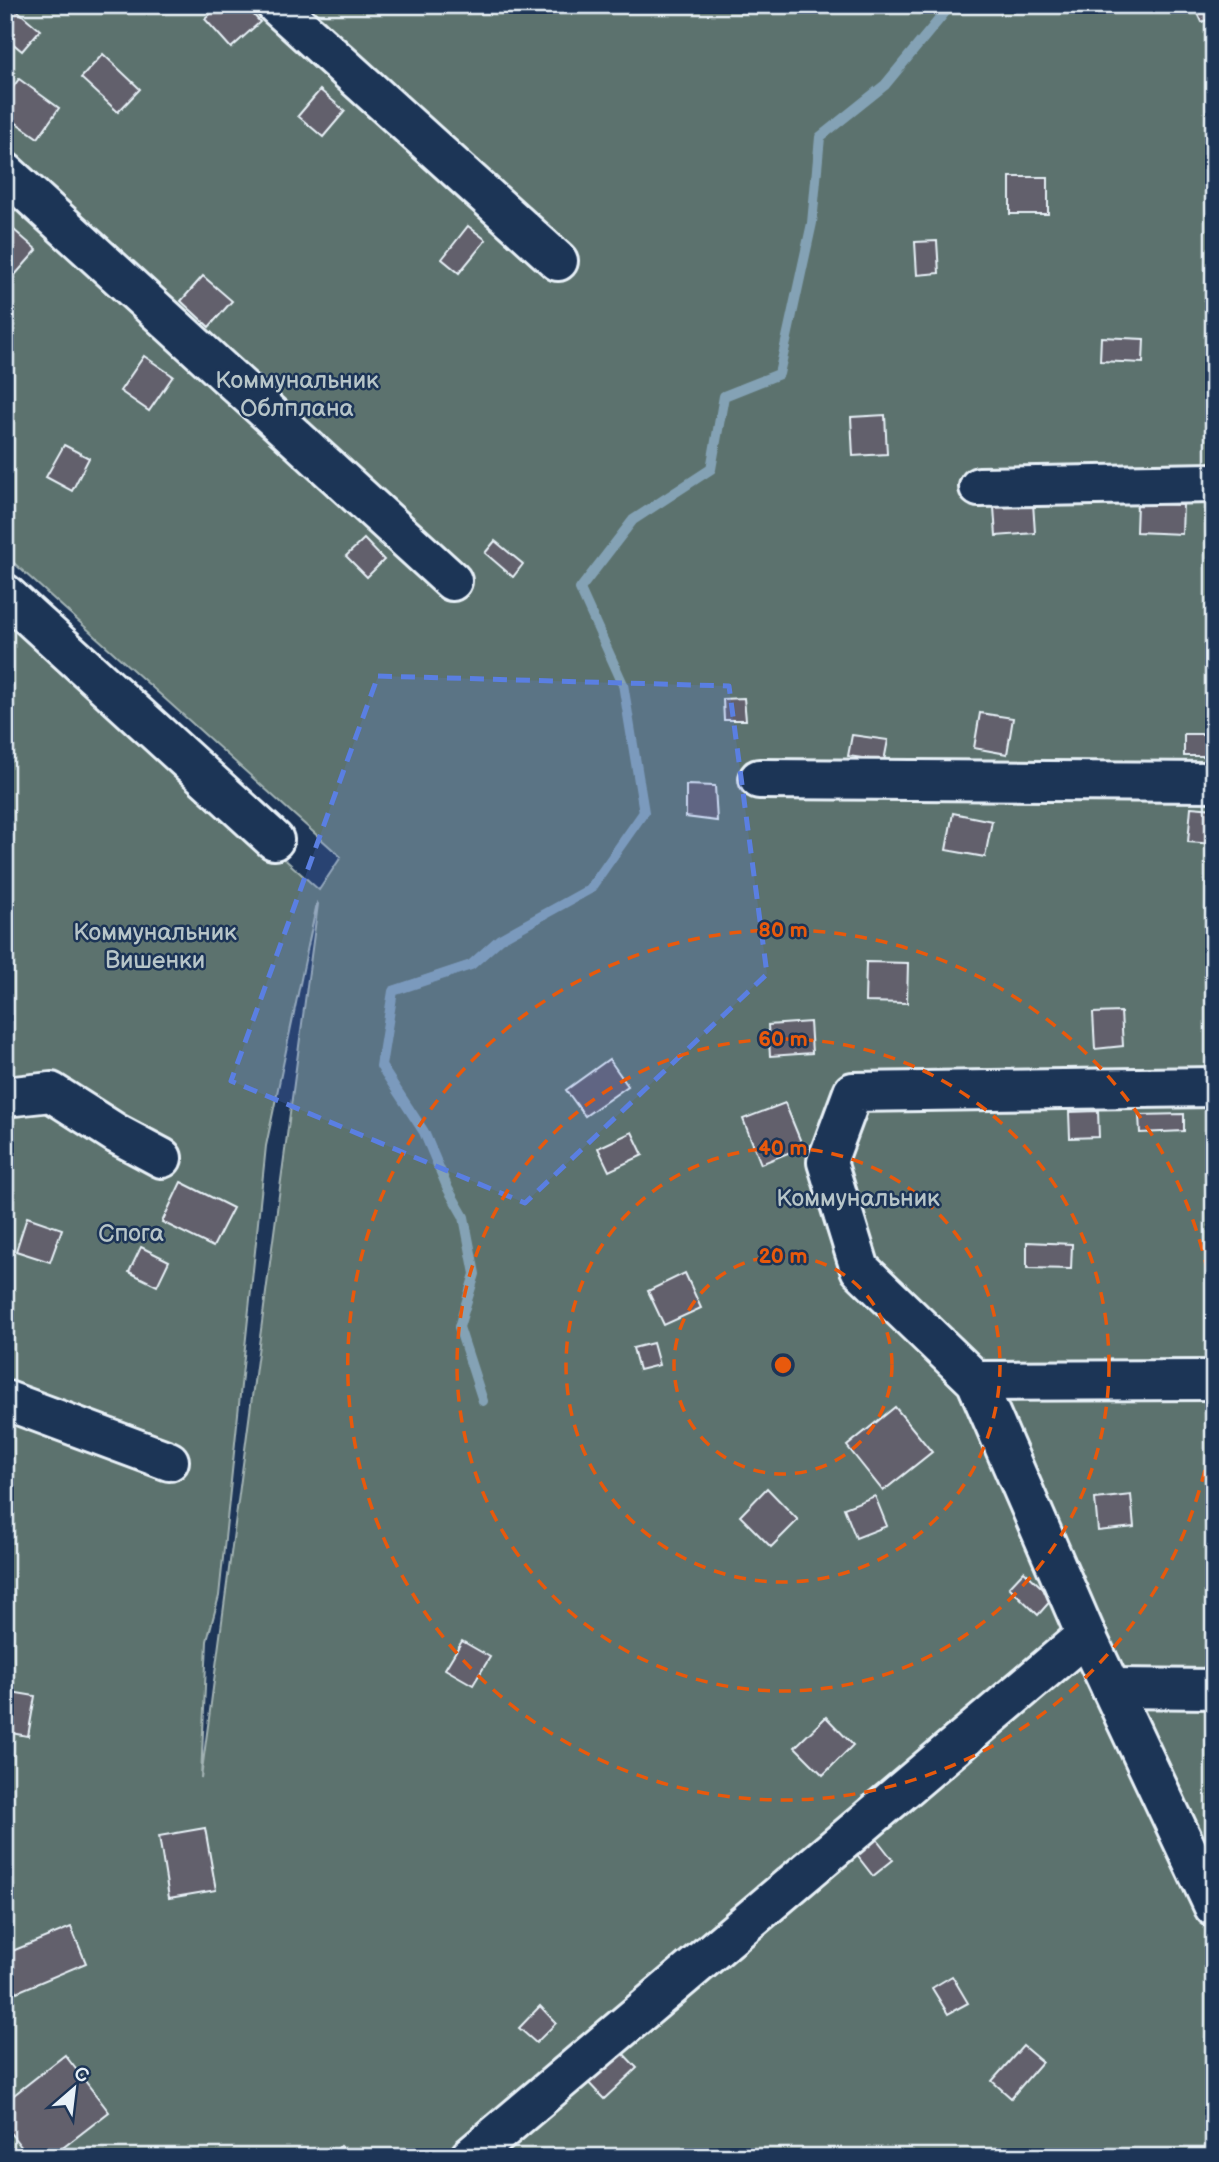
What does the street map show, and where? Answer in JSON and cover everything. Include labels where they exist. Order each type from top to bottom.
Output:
[{"type":"lane","points":[[276,5],[558,261]]},
{"type":"lane","points":[[5,172],[452,581]]},
{"type":"lane","points":[[979,486],[1214,483]]},
{"type":"lane","points":[[5,594],[274,840]]},
{"type":"lane","points":[[759,779],[1214,782]]},
{"type":"lane","points":[[1214,1087],[853,1092],[827,1162],[860,1269],[976,1381],[1086,1636],[1214,1907]]},
{"type":"lane","points":[[5,1097],[51,1092],[117,1135],[162,1158]]},
{"type":"lane","points":[[976,1381],[1214,1380]]},
{"type":"lane","points":[[5,1400],[169,1461]]},
{"type":"lane","points":[[470,2157],[1086,1636]]},
{"type":"lane","points":[[1111,1689],[1214,1689]]},
{"type":"highlighted area","points":[[378,676],[729,686],[767,974],[525,1203],[231,1081]]},
{"type":"green space","points":[[5,5],[1214,5],[1214,2157],[5,2157],[5,609],[319,890],[341,857],[5,555]],"holes":[[[318,904],[201,1778],[207,1641],[219,1596],[266,1146]]]},
{"type":"building","points":[[220,5],[245,5],[260,22],[231,48],[205,19]]},
{"type":"building","points":[[1194,5],[1214,5],[1214,17],[1202,22]]},
{"type":"building","points":[[12,6],[40,30],[22,51],[5,37],[5,13]]},
{"type":"building","points":[[103,54],[140,89],[118,112],[81,78]]},
{"type":"building","points":[[19,79],[59,108],[38,138],[5,115],[5,98]]},
{"type":"building","points":[[320,90],[345,111],[323,137],[298,116]]},
{"type":"building","points":[[1010,177],[1048,177],[1048,214],[1010,214]]},
{"type":"building","points":[[6,223],[37,250],[14,276],[5,268]]},
{"type":"building","points":[[468,226],[486,240],[459,273],[442,259]]},
{"type":"building","points":[[937,241],[939,273],[917,275],[915,242]]},
{"type":"building","points":[[203,276],[232,301],[209,327],[181,301]]},
{"type":"building","points":[[1101,337],[1144,339],[1143,363],[1100,361]]},
{"type":"building","points":[[144,356],[173,376],[149,411],[120,391]]},
{"type":"building","points":[[885,415],[887,454],[853,456],[851,417]]},
{"type":"building","points":[[64,445],[89,458],[72,491],[46,477]]},
{"type":"building","points":[[1033,503],[1035,533],[996,536],[994,507]]},
{"type":"building","points":[[1137,503],[1183,505],[1182,534],[1136,532]]},
{"type":"building","points":[[364,539],[384,560],[367,577],[346,556]]},
{"type":"building","points":[[495,541],[523,564],[513,577],[485,553]]},
{"type":"building","points":[[744,698],[746,720],[724,720],[723,699]]},
{"type":"building","points":[[980,713],[1013,718],[1007,754],[974,748]]},
{"type":"building","points":[[1184,734],[1214,734],[1214,756],[1184,756]]},
{"type":"building","points":[[852,735],[888,740],[884,761],[848,756]]},
{"type":"building","points":[[686,785],[715,786],[717,821],[686,817]]},
{"type":"building","points":[[1191,807],[1214,809],[1214,844],[1188,842]]},
{"type":"building","points":[[953,813],[992,821],[985,857],[946,850]]},
{"type":"building","points":[[866,962],[908,963],[907,1003],[865,1002]]},
{"type":"building","points":[[1121,1012],[1123,1046],[1095,1049],[1093,1013]]},
{"type":"building","points":[[810,1022],[812,1053],[770,1056],[768,1025]]},
{"type":"building","points":[[609,1059],[628,1086],[585,1116],[566,1090]]},
{"type":"building","points":[[785,1103],[803,1147],[761,1164],[743,1119]]},
{"type":"building","points":[[1098,1111],[1099,1137],[1070,1138],[1069,1112]]},
{"type":"building","points":[[1184,1114],[1184,1131],[1140,1133],[1139,1115]]},
{"type":"building","points":[[632,1132],[643,1155],[609,1171],[598,1148]]},
{"type":"building","points":[[181,1182],[233,1208],[213,1247],[162,1222]]},
{"type":"building","points":[[27,1217],[62,1229],[50,1262],[16,1251]]},
{"type":"building","points":[[1027,1242],[1072,1244],[1071,1269],[1027,1268]]},
{"type":"building","points":[[141,1247],[169,1261],[157,1286],[129,1272]]},
{"type":"building","points":[[685,1273],[701,1308],[664,1325],[648,1291]]},
{"type":"building","points":[[653,1343],[659,1365],[639,1370],[633,1348]]},
{"type":"building","points":[[895,1407],[932,1452],[883,1491],[847,1446]]},
{"type":"building","points":[[767,1488],[798,1520],[771,1547],[740,1516]]},
{"type":"building","points":[[1131,1495],[1134,1527],[1098,1531],[1095,1499]]},
{"type":"building","points":[[875,1496],[887,1526],[856,1538],[844,1508]]},
{"type":"building","points":[[1024,1571],[1053,1598],[1038,1615],[1009,1587]]},
{"type":"building","points":[[462,1641],[490,1657],[473,1685],[445,1669]]},
{"type":"building","points":[[5,1691],[35,1696],[28,1736],[5,1732]]},
{"type":"building","points":[[826,1717],[853,1745],[823,1775],[795,1747]]},
{"type":"building","points":[[205,1828],[216,1890],[169,1898],[159,1836]]},
{"type":"building","points":[[872,1833],[893,1860],[873,1876],[852,1849]]},
{"type":"building","points":[[71,1927],[86,1963],[17,1992],[5,1965],[5,1954]]},
{"type":"building","points":[[952,1976],[968,2003],[948,2014],[932,1988]]},
{"type":"building","points":[[540,2006],[556,2023],[536,2043],[519,2028]]},
{"type":"building","points":[[1023,2046],[1042,2062],[1011,2098],[992,2081]]},
{"type":"building","points":[[617,2047],[637,2068],[604,2099],[584,2078]]},
{"type":"building","points":[[65,2055],[109,2112],[51,2157],[29,2157],[5,2126],[5,2102]]},
{"type":"building","points":[[340,2146],[351,2157],[330,2157]]},
{"type":"waterway","points":[[483,1401],[459,1327],[475,1274],[464,1217],[448,1189],[424,1132],[381,1066],[393,991],[471,965],[500,939],[590,889],[644,812],[623,684],[580,589],[633,520],[711,469],[724,396],[779,374],[812,223],[820,137],[885,85],[951,5]]},
{"type":"park label","name":"Коммунальник Облплана","points":[[297,394]]},
{"type":"park label","name":"Коммунальник Вишенки","points":[[155,946]]},
{"type":"park label","name":"Коммунальник","points":[[858,1198]]},
{"type":"park label","name":"Спога","points":[[131,1233]]}]
